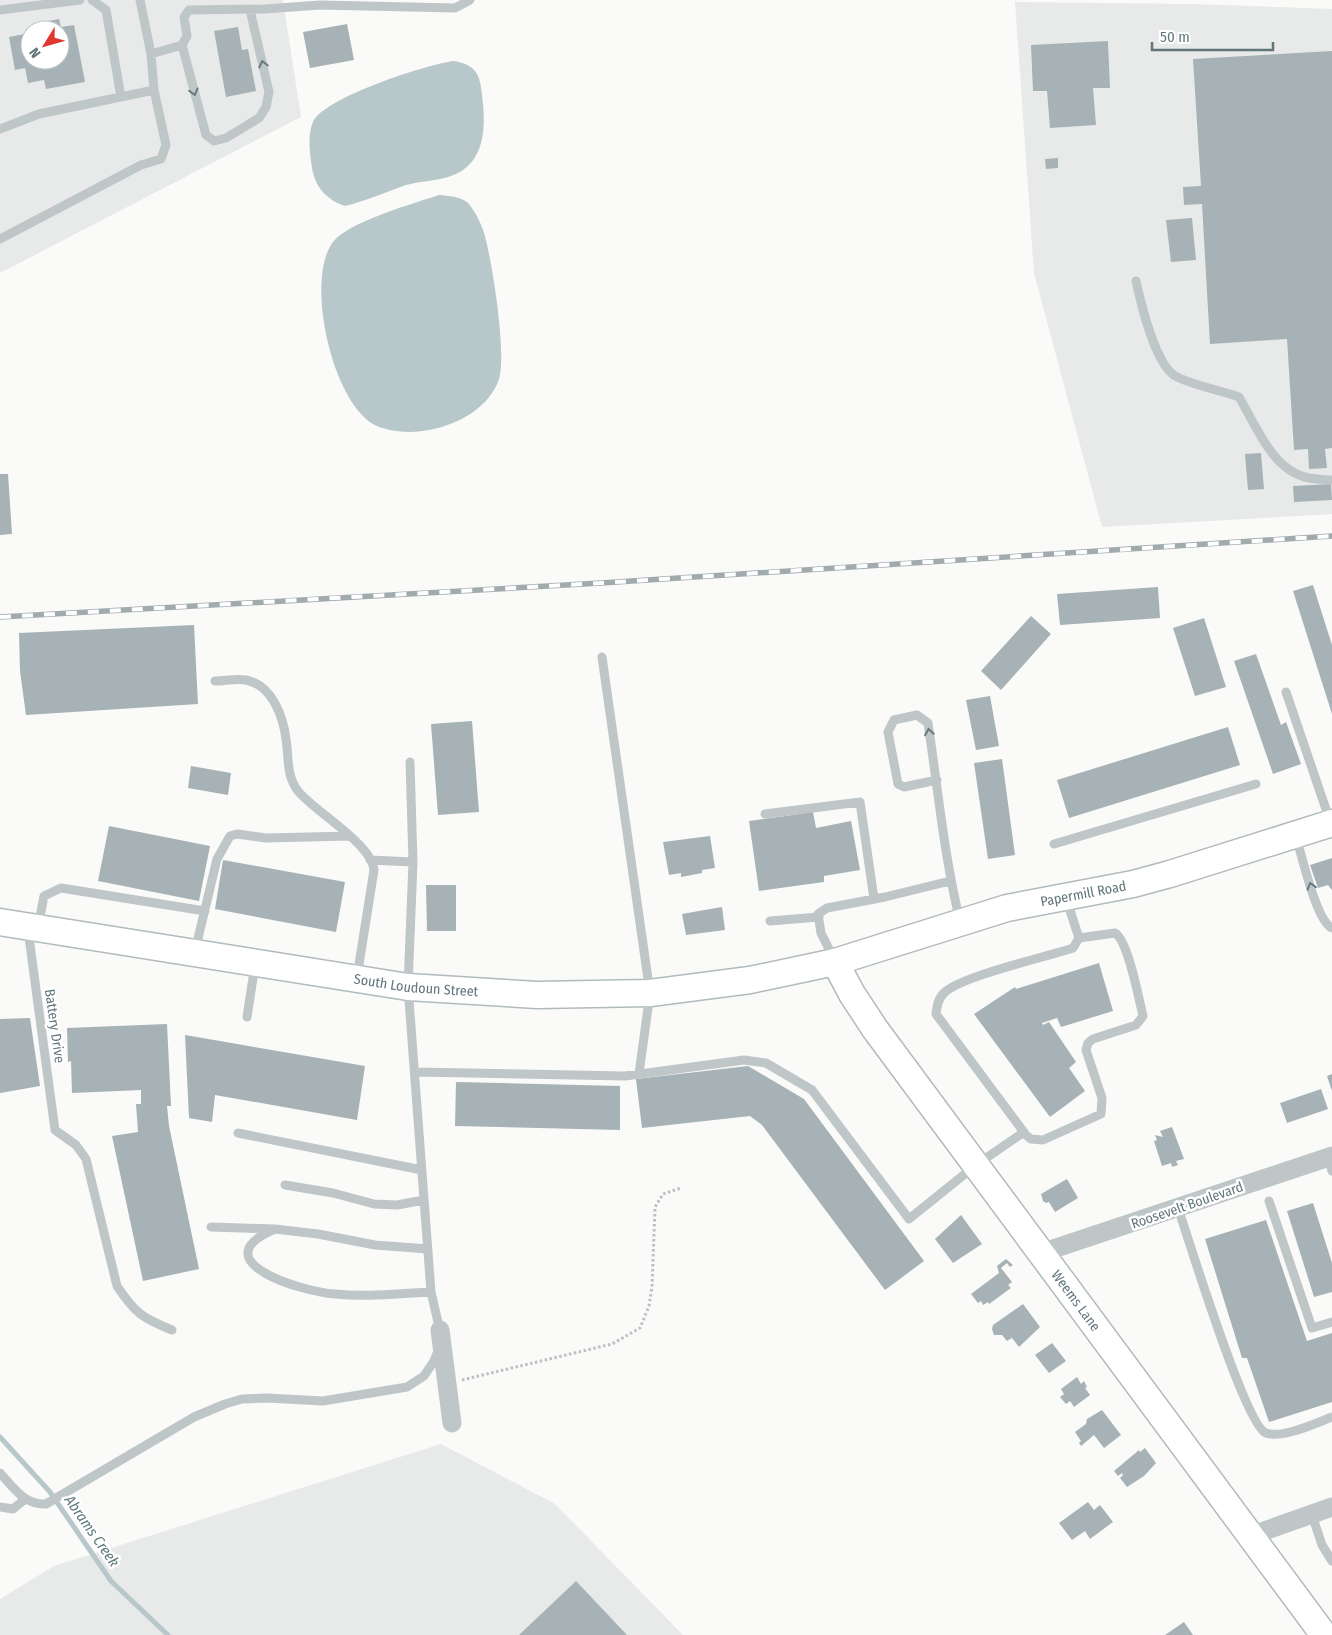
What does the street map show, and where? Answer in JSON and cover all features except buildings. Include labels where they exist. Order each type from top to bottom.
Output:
[{"type":"main road","name":"Papermill Road","points":[[835,962],[1008,908],[1066,895],[1133,884],[1331,823]]},
{"type":"main road","name":"South Loudoun Street","points":[[0,922],[408,988],[537,995],[650,993],[750,980],[835,962]]},
{"type":"main road","name":"Weems Lane","points":[[835,962],[852,994],[875,1029],[1324,1635]]},
{"type":"street","name":"Roosevelt Boulevard","points":[[1041,1253],[1331,1161]]},
{"type":"street","points":[[440,1330],[452,1423]]},
{"type":"street","points":[[1250,1536],[1332,1507]]},
{"type":"lane","points":[[0,10],[80,0]]},
{"type":"lane","points":[[92,0],[106,10],[121,97]]},
{"type":"lane","points":[[0,239],[141,165],[161,159],[166,145],[154,90],[151,54],[140,0]]},
{"type":"lane","points":[[250,10],[269,92],[266,107],[259,118],[226,138],[214,141],[206,135],[182,45],[187,36],[184,17],[189,10],[250,10],[320,5],[455,8],[470,0]]},
{"type":"lane","points":[[151,54],[182,45]]},
{"type":"lane","points":[[0,129],[39,114],[154,90]]},
{"type":"lane","points":[[1136,281],[1142,308],[1165,368],[1177,377],[1239,397],[1268,449],[1288,468],[1307,478],[1332,480]]},
{"type":"lane","points":[[602,657],[650,993],[639,1074]]},
{"type":"lane","points":[[215,681],[244,680],[257,684],[268,692],[276,704],[284,731],[288,770],[294,785],[305,800],[350,836],[370,860],[374,870],[357,980]]},
{"type":"lane","points":[[1286,692],[1331,823]]},
{"type":"lane","points":[[937,780],[904,788],[898,784],[888,732],[894,720],[917,715],[928,723],[937,780],[950,881],[960,923]]},
{"type":"lane","points":[[0,1473],[24,1500],[31,1503],[46,1504],[194,1417],[225,1404],[242,1399],[323,1400],[407,1387],[419,1380],[434,1361],[439,1349],[440,1330],[430,1292],[408,988],[413,862],[410,762]]},
{"type":"lane","points":[[1054,844],[1256,784]]},
{"type":"lane","points":[[765,814],[860,802],[874,899]]},
{"type":"lane","points":[[195,953],[217,859],[222,846],[232,835],[266,838],[350,836]]},
{"type":"lane","points":[[1295,835],[1318,910],[1327,926],[1332,928]]},
{"type":"lane","points":[[370,860],[413,862]]},
{"type":"lane","points":[[835,962],[821,933],[818,914],[827,908],[950,881]]},
{"type":"lane","name":"Battery Drive","points":[[172,1330],[145,1320],[129,1304],[117,1286],[86,1159],[76,1145],[55,1130],[32,926],[44,896],[60,888],[205,911]]},
{"type":"lane","points":[[1066,895],[1079,938],[1073,948],[970,979],[945,991],[939,999],[936,1014],[1031,1139],[1043,1140],[1100,1114],[1103,1103],[1086,1050],[1088,1043],[1093,1039],[1136,1025],[1143,1016],[1122,939],[1118,934],[1115,932],[1079,938]]},
{"type":"lane","points":[[770,922],[819,917]]},
{"type":"lane","points":[[247,1017],[256,963]]},
{"type":"lane","points":[[415,1072],[625,1076],[744,1060],[766,1063],[812,1090],[909,1219],[976,1165],[1024,1132]]},
{"type":"lane","points":[[238,1133],[422,1170]]},
{"type":"lane","points":[[285,1185],[333,1193],[374,1204],[397,1205],[424,1200]]},
{"type":"lane","points":[[1269,1201],[1312,1328],[1332,1322]]},
{"type":"lane","points":[[1178,1208],[1245,1401],[1258,1426],[1263,1432],[1277,1435],[1332,1417]]},
{"type":"lane","points":[[211,1227],[275,1229],[318,1234],[375,1245],[428,1249]]},
{"type":"lane","points":[[275,1229],[253,1239],[247,1248],[247,1254],[257,1268],[282,1280],[312,1291],[335,1294],[430,1292]]},
{"type":"lane","points":[[0,1507],[13,1509],[24,1500]]},
{"type":"lane","points":[[1312,1514],[1322,1545],[1331,1557]]},
{"type":"path","points":[[447,1384],[612,1344],[640,1328],[649,1306],[652,1287],[655,1207],[664,1194],[681,1188]]},
{"type":"shaded area","points":[[0,0],[283,0],[301,117],[0,273]]},
{"type":"shaded area","points":[[1015,2],[1191,4],[1332,9],[1332,514],[1102,527],[1034,273]]},
{"type":"shaded area","points":[[454,61],[472,68],[480,81],[484,119],[483,131],[481,143],[471,163],[463,170],[451,176],[406,185],[345,206],[327,196],[316,181],[310,151],[311,127],[321,113],[335,103],[355,93],[400,75]]},
{"type":"shaded area","points":[[439,195],[458,198],[468,203],[478,217],[484,233],[491,263],[500,329],[501,367],[499,379],[491,394],[480,407],[465,417],[448,425],[429,430],[393,431],[377,426],[361,414],[347,395],[336,369],[328,341],[323,312],[321,284],[325,260],[333,242],[353,227],[399,208]]},
{"type":"shaded area","points":[[441,1444],[555,1504],[683,1635],[0,1635],[0,1599],[54,1566]]},
{"type":"waterway","name":"Abrams Creek","points":[[0,1437],[50,1492],[111,1581],[168,1635]]},
{"type":"railway","points":[[0,617],[601,583],[1332,536]]}]
